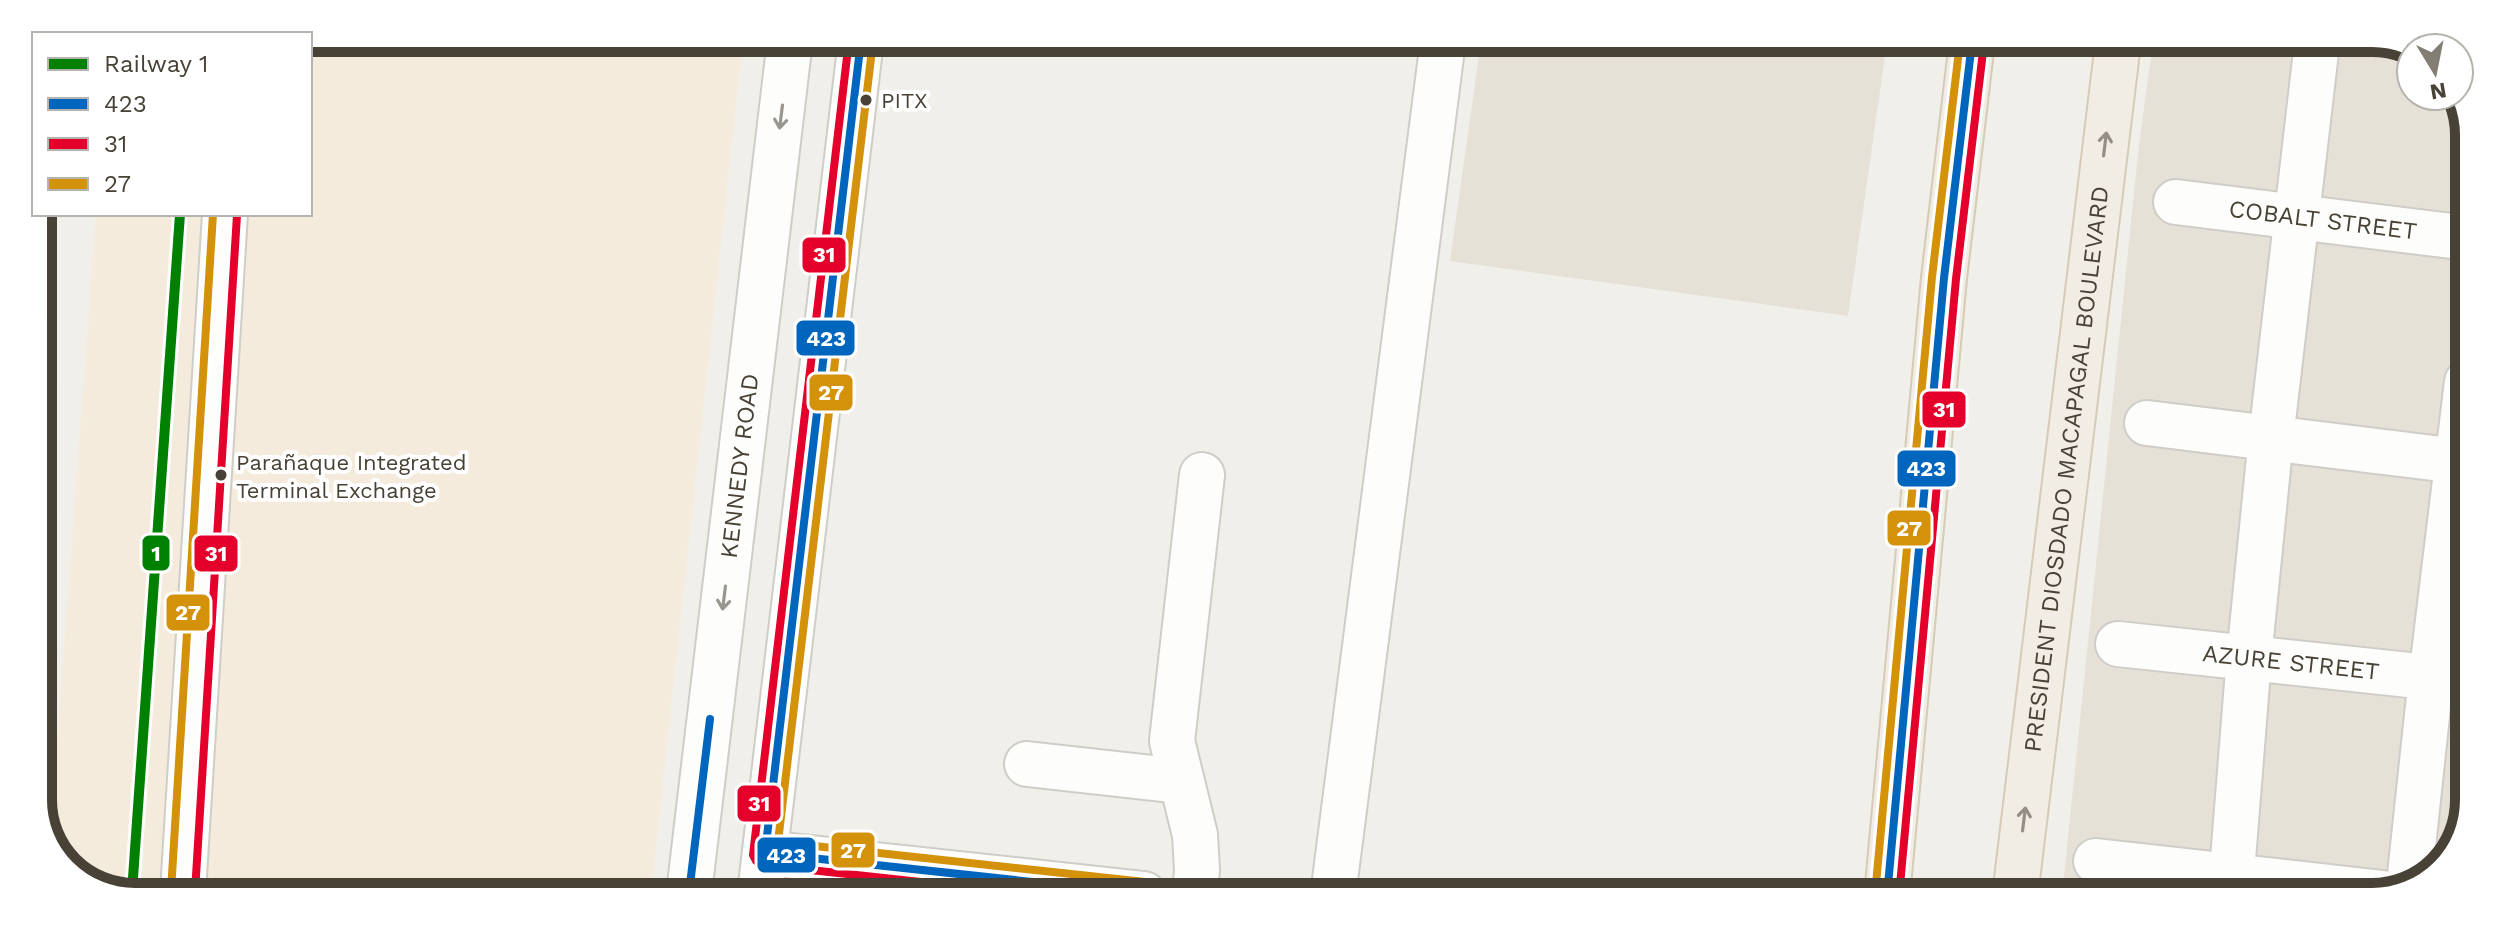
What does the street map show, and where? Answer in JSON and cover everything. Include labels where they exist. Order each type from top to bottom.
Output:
[{"type":"main road","points":[[1888,883],[1944,278],[1971,52]]},
{"type":"main road","name":"PRESIDENT DIOSDADO MACAPAGAL BOULEVARD","points":[[2017,883],[2117,52]]},
{"type":"street","name":"KENNEDY ROAD","points":[[690,883],[789,52]]},
{"type":"street","points":[[860,52],[763,873],[944,883]]},
{"type":"street","points":[[1335,883],[1442,52]]},
{"type":"street","points":[[2230,883],[2271,438],[2316,52]]},
{"type":"street","name":"COBALT STREET","points":[[2176,202],[2455,236]]},
{"type":"street","points":[[184,883],[225,216]]},
{"type":"street","points":[[2147,423],[2455,461]]},
{"type":"street","points":[[1196,883],[1195,835],[1172,741],[1202,475]]},
{"type":"street","points":[[2411,873],[2448,680],[2455,571]]},
{"type":"street","name":"AZURE STREET","points":[[2118,644],[2448,680]]},
{"type":"street","points":[[1027,764],[1180,781]]},
{"type":"street","points":[[2096,861],[2209,883]]},
{"type":"shaded area","name":"Parañaque Integrated Terminal Exchange","points":[[312,52],[742,52],[652,883],[124,882],[108,879],[76,859],[58,832],[52,806],[96,216],[312,216]]},
{"type":"shaded area","points":[[1479,52],[1886,52],[1848,316],[1450,261]]},
{"type":"shaded area","points":[[2152,52],[2372,52],[2395,55],[2395,112],[2451,112],[2455,130],[2455,800],[2451,827],[2431,859],[2399,879],[2383,882],[2063,883],[2139,144]]},
{"type":"rail line","name":"1","points":[[133,883],[180,216]]},
{"type":"transit line","name":"31","points":[[848,52],[753,855],[756,861],[764,865],[930,883]]},
{"type":"transit line","name":"423","points":[[860,52],[765,853],[1042,883]]},
{"type":"transit line","name":"27","points":[[872,52],[778,842],[1145,882]]},
{"type":"transit line","name":"27","points":[[1876,883],[1932,277],[1959,52]]},
{"type":"transit line","name":"423","points":[[1888,883],[1944,278],[1971,52]]},
{"type":"transit line","name":"31","points":[[1900,883],[1956,279],[1983,52]]},
{"type":"transit line","name":"27","points":[[171,883],[213,216]]},
{"type":"transit line","name":"31","points":[[196,883],[237,216]]},
{"type":"transit line","name":"423","points":[[690,883],[710,719]]},
{"type":"place","name":"PITX","points":[[866,100]]},
{"type":"place","name":"Parañaque Integrated Terminal Exchange","points":[[221,475]]}]
